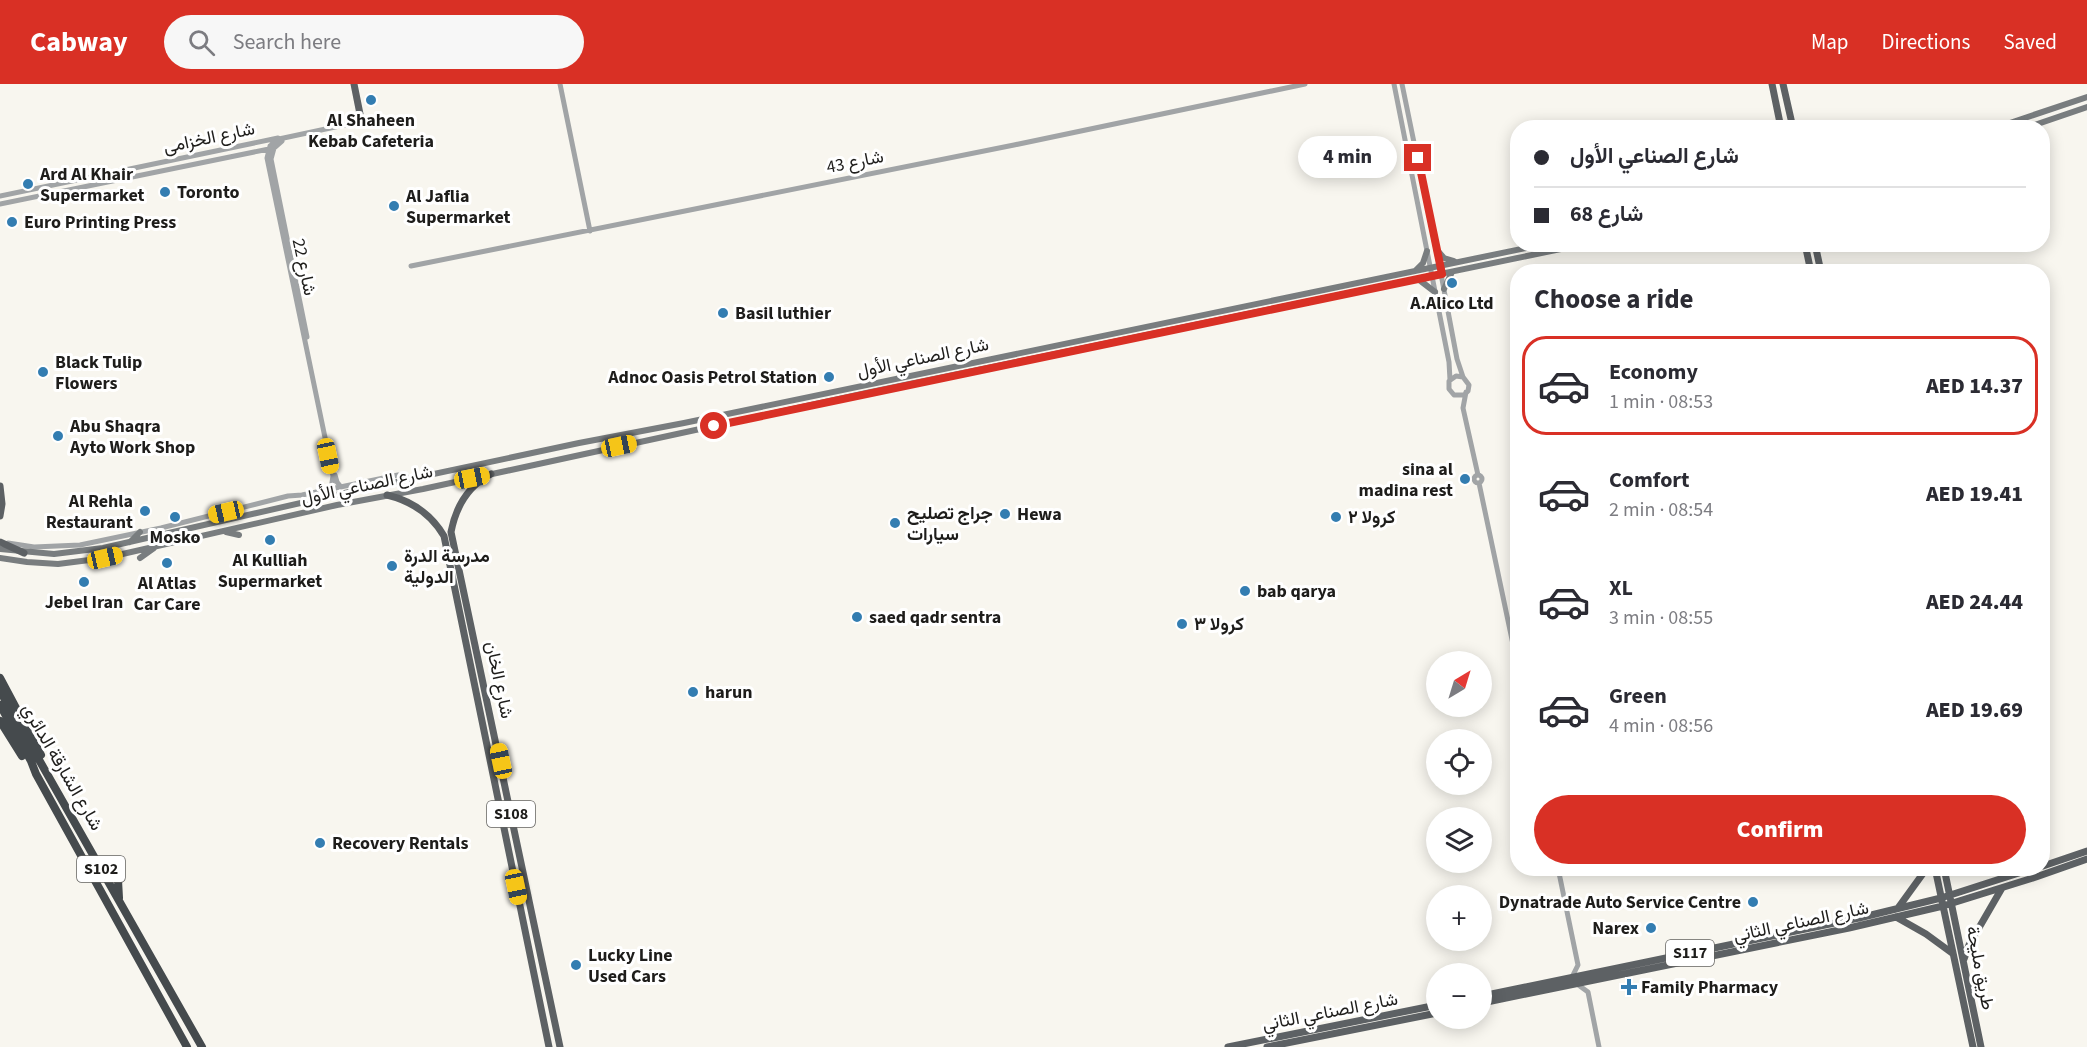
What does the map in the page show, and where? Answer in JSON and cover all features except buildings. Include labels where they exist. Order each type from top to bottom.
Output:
[{"type":"highway","points":[[0,678],[51,773],[57,791]]},
{"type":"highway","name":"شارع الشارقة الدائري","points":[[0,692],[202,1047]]},
{"type":"highway","name":"شارع الشارقة الدائري","points":[[0,705],[187,1047]]},
{"type":"highway","points":[[0,720],[27,764],[36,774]]},
{"type":"highway","points":[[118,880],[119,901]]},
{"type":"main road","points":[[352,84],[358,117]]},
{"type":"main road","points":[[1772,84],[1779,120]]},
{"type":"main road","points":[[1783,84],[1790,120]]},
{"type":"main road","points":[[2020,120],[2087,98]]},
{"type":"main road","points":[[2049,120],[2087,107]]},
{"type":"main road","points":[[1437,250],[1444,258],[1457,262]]},
{"type":"main road","points":[[1416,270],[1424,260],[1427,251]]},
{"type":"main road","name":"شارع الصناعي الأول","points":[[0,549],[54,554],[78,552],[129,542],[411,478],[1510,251]]},
{"type":"main road","name":"شارع الصناعي الأول","points":[[0,558],[58,564],[105,558],[387,495],[872,392],[1547,252]]},
{"type":"main road","points":[[1444,288],[1452,272]]},
{"type":"main road","points":[[1417,279],[1435,292]]},
{"type":"main road","name":"شارع الخان","points":[[491,474],[477,482],[465,497],[456,511],[451,531],[560,1047]]},
{"type":"main road","points":[[0,486],[2,504],[0,516]]},
{"type":"main road","points":[[341,487],[349,492]]},
{"type":"main road","name":"شارع الخان","points":[[387,495],[409,502],[424,511],[444,536],[549,1047]]},
{"type":"main road","points":[[282,525],[290,517]]},
{"type":"main road","points":[[223,531],[239,535]]},
{"type":"main road","points":[[129,542],[141,532]]},
{"type":"main road","points":[[0,542],[24,553]]},
{"type":"main road","points":[[140,558],[157,545]]},
{"type":"main road","points":[[70,546],[78,552]]},
{"type":"main road","points":[[43,564],[52,569]]},
{"type":"main road","points":[[2050,864],[2087,851]]},
{"type":"main road","name":"شارع الصناعي الثاني","points":[[2050,872],[2087,859]]},
{"type":"main road","points":[[1898,908],[1921,876]]},
{"type":"main road","name":"طريق مليحة","points":[[1937,876],[1973,1047]]},
{"type":"main road","name":"طريق مليحة","points":[[1946,876],[1981,1047]]},
{"type":"main road","name":"شارع الصناعي الثاني","points":[[1492,994],[1575,980],[1594,980],[1849,928],[1896,917],[2012,876]]},
{"type":"main road","name":"شارع الصناعي الثاني","points":[[1951,899],[2002,888],[2037,876]]},
{"type":"main road","points":[[1963,962],[1969,945],[2002,888]]},
{"type":"main road","name":"شارع الصناعي الثاني","points":[[1492,1001],[1575,980],[1587,974],[1898,908],[1942,902]]},
{"type":"main road","points":[[1896,917],[1934,939],[1953,954]]},
{"type":"main road","name":"شارع الصناعي الثاني","points":[[1228,1047],[1426,1007]]},
{"type":"main road","name":"شارع الصناعي الثاني","points":[[1267,1047],[1426,1015]]},
{"type":"street","points":[[560,84],[590,231]]},
{"type":"street","name":"شارع 43","points":[[411,266],[1305,84]]},
{"type":"street","points":[[1394,84],[1449,362],[1449,389],[1463,408],[1478,475],[1482,478],[1479,483],[1510,630]]},
{"type":"street","points":[[1402,84],[1442,274],[1457,359],[1469,386],[1463,408]]},
{"type":"street","points":[[271,149],[274,142],[282,137],[349,124],[358,117]]},
{"type":"street","points":[[271,149],[282,141],[352,126],[358,117]]},
{"type":"street","name":"شارع الخزامى","points":[[1,197],[282,137]]},
{"type":"street","name":"شارع الخزامى","points":[[0,204],[271,149]]},
{"type":"street","name":"شارع 22","points":[[271,149],[273,170],[335,478],[341,487]]},
{"type":"street","name":"شارع 22","points":[[271,149],[267,160],[271,183],[333,476],[331,489]]},
{"type":"street","points":[[1450,380],[1456,376],[1463,376]]},
{"type":"street","points":[[1454,395],[1460,396],[1467,392]]},
{"type":"street","points":[[0,542],[34,547],[70,546],[252,506],[266,500],[398,475],[411,478]]},
{"type":"street","points":[[1560,876],[1578,965],[1575,980],[1588,992],[1599,1047]]},
{"type":"street","points":[[1578,965],[1587,974]]},
{"type":"street","points":[[1588,992],[1594,980]]},
{"type":"place","name":"Al Shaheen Kebab Cafeteria","points":[[371,100]]},
{"type":"place","name":"Ard Al Khair Supermarket","points":[[28,184]]},
{"type":"place","name":"Toronto","points":[[165,192]]},
{"type":"place","name":"Al Jaflia Supermarket","points":[[394,206]]},
{"type":"place","name":"Euro Printing Press","points":[[12,222]]},
{"type":"place","name":"A.Alico Ltd","points":[[1452,283]]},
{"type":"place","name":"Basil luthier","points":[[723,313]]},
{"type":"place","name":"Black Tulip Flowers","points":[[43,372]]},
{"type":"place","name":"Adnoc Oasis Petrol Station","points":[[829,377]]},
{"type":"place","name":"Abu Shaqra Ayto Work Shop","points":[[58,436]]},
{"type":"place","name":"sina al madina rest","points":[[1465,479]]},
{"type":"place","name":"Al Rehla Restaurant","points":[[145,511]]},
{"type":"place","name":"Hewa","points":[[1005,514]]},
{"type":"place","name":"Mosko","points":[[175,517]]},
{"type":"place","name":"كرولا ٢","points":[[1336,517]]},
{"type":"place","name":"جراج تصليح سيارات","points":[[895,523]]},
{"type":"place","name":"Al Kulliah Supermarket","points":[[270,540]]},
{"type":"place","name":"Al Atlas Car Care","points":[[167,563]]},
{"type":"place","name":"مدرسة الدرة الدولية","points":[[392,566]]},
{"type":"place","name":"Jebel Iran","points":[[84,582]]},
{"type":"place","name":"bab qarya","points":[[1245,591]]},
{"type":"place","name":"saed qadr sentra","points":[[857,617]]},
{"type":"place","name":"كرولا ٣","points":[[1182,624]]},
{"type":"place","name":"harun","points":[[693,692]]},
{"type":"place","name":"Recovery Rentals","points":[[320,843]]},
{"type":"place","name":"Dynatrade Auto Service Centre","points":[[1753,902]]},
{"type":"place","name":"Narex","points":[[1651,928]]},
{"type":"place","name":"Lucky Line Used Cars","points":[[576,965]]},
{"type":"place","name":"Family Pharmacy","points":[[1629,987]]},
{"type":"route","points":[[714,426],[1442,274],[1418,158]]}]
